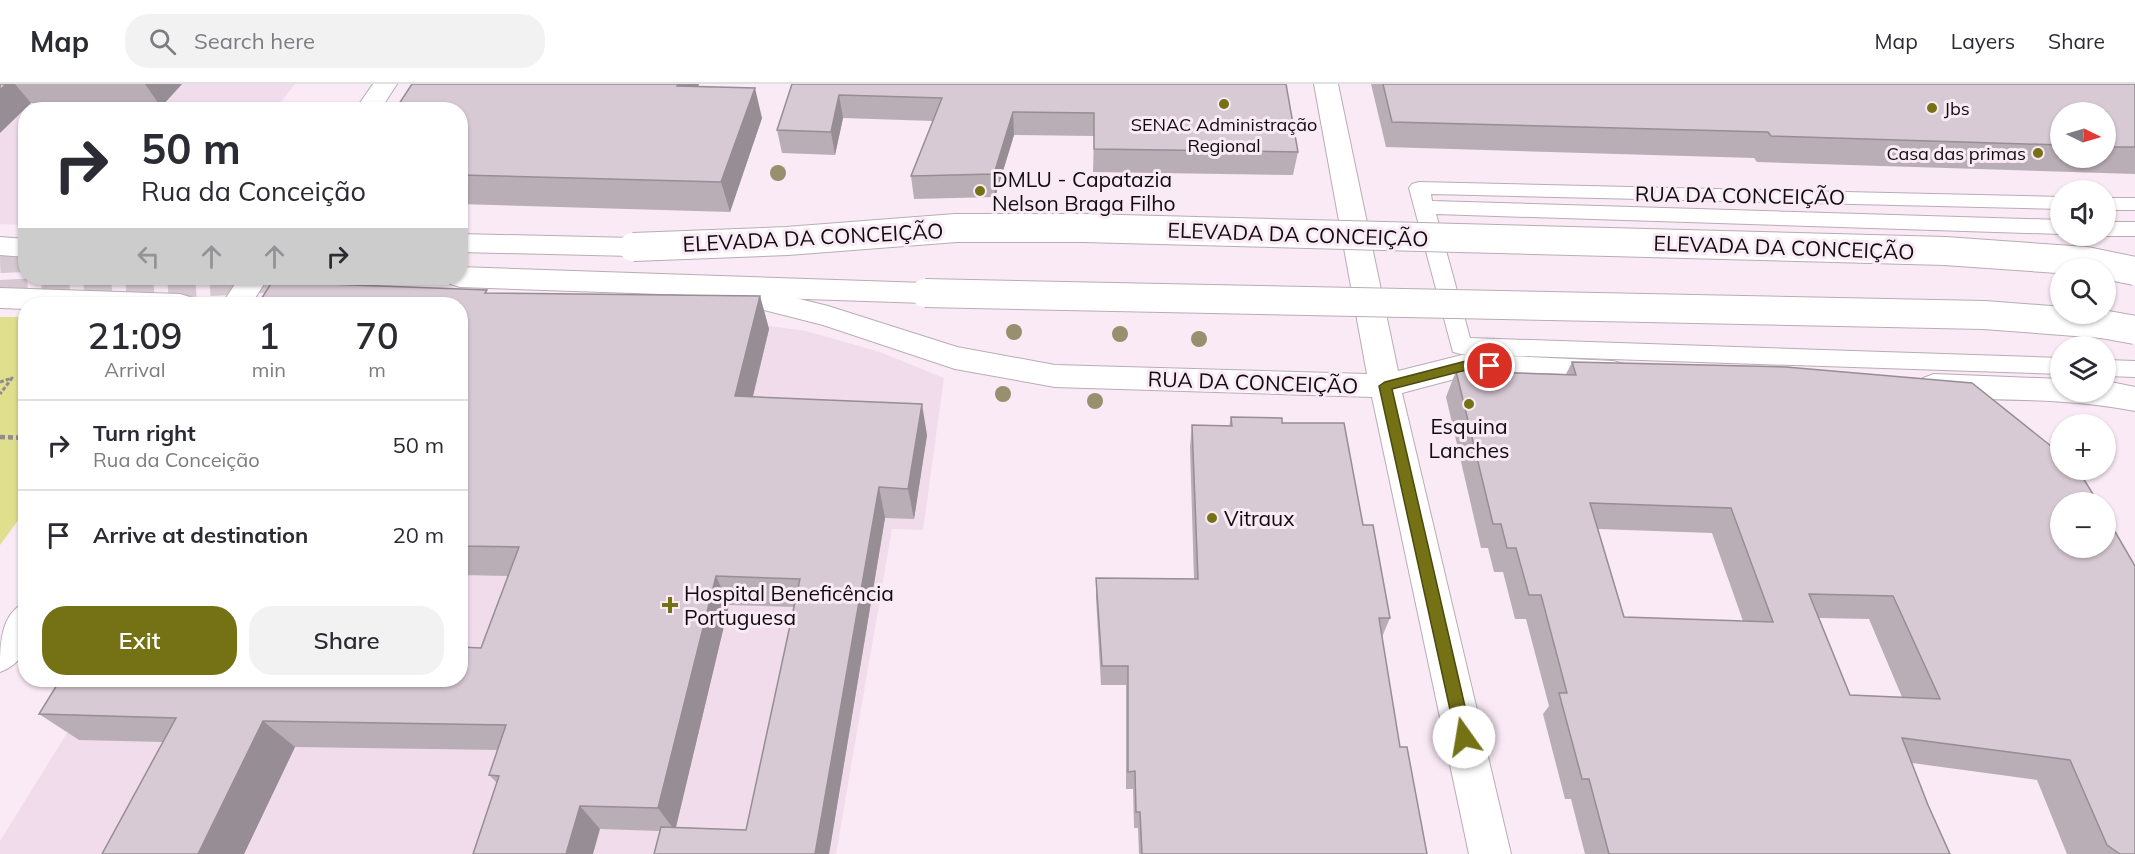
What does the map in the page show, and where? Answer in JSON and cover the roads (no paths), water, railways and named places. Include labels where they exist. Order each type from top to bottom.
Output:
[{"type":"main road","points":[[373,102],[385,84]]},
{"type":"main road","points":[[1326,84],[1385,386],[1490,854]]},
{"type":"main road","name":"ELEVADA DA CONCEIÇÃO","points":[[468,243],[633,247],[787,241],[956,228],[1084,228],[1945,251],[2086,261],[2135,271]]},
{"type":"main road","points":[[0,246],[18,247]]},
{"type":"main road","name":"ELEVADA DA CONCEIÇÃO","points":[[468,277],[925,293],[1984,315],[2102,324],[2135,330]]},
{"type":"main road","name":"RUA DA CONCEIÇÃO","points":[[706,286],[828,316],[955,358],[1055,376],[1385,386],[1466,366],[2050,391]]},
{"type":"main road","points":[[0,298],[18,299]]},
{"type":"main road","points":[[2116,395],[2135,399]]},
{"type":"main road","points":[[0,656],[18,630]]},
{"type":"lane","name":"RUA DA CONCEIÇÃO","points":[[1421,198],[2050,203]]},
{"type":"lane","points":[[2050,227],[1421,198],[1461,346],[2050,366]]},
{"type":"lane","points":[[2116,204],[2135,204]]},
{"type":"lane","points":[[2116,229],[2135,230]]},
{"type":"lane","points":[[2116,368],[2135,369]]},
{"type":"tunnel","points":[[0,259],[18,258]]},
{"type":"tunnel","points":[[0,294],[159,285]]},
{"type":"place","name":"SENAC Administração Regional","points":[[1224,104]]},
{"type":"place","name":"Jbs","points":[[1932,108]]},
{"type":"place","name":"Casa das primas","points":[[2038,153]]},
{"type":"place","name":"DMLU - Capatazia Nelson Braga Filho","points":[[980,191]]},
{"type":"place","name":"Esquina Lanches","points":[[1469,404]]},
{"type":"place","name":"Vitraux","points":[[1212,518]]},
{"type":"place","name":"Hospital Beneficência Portuguesa","points":[[670,605]]}]
